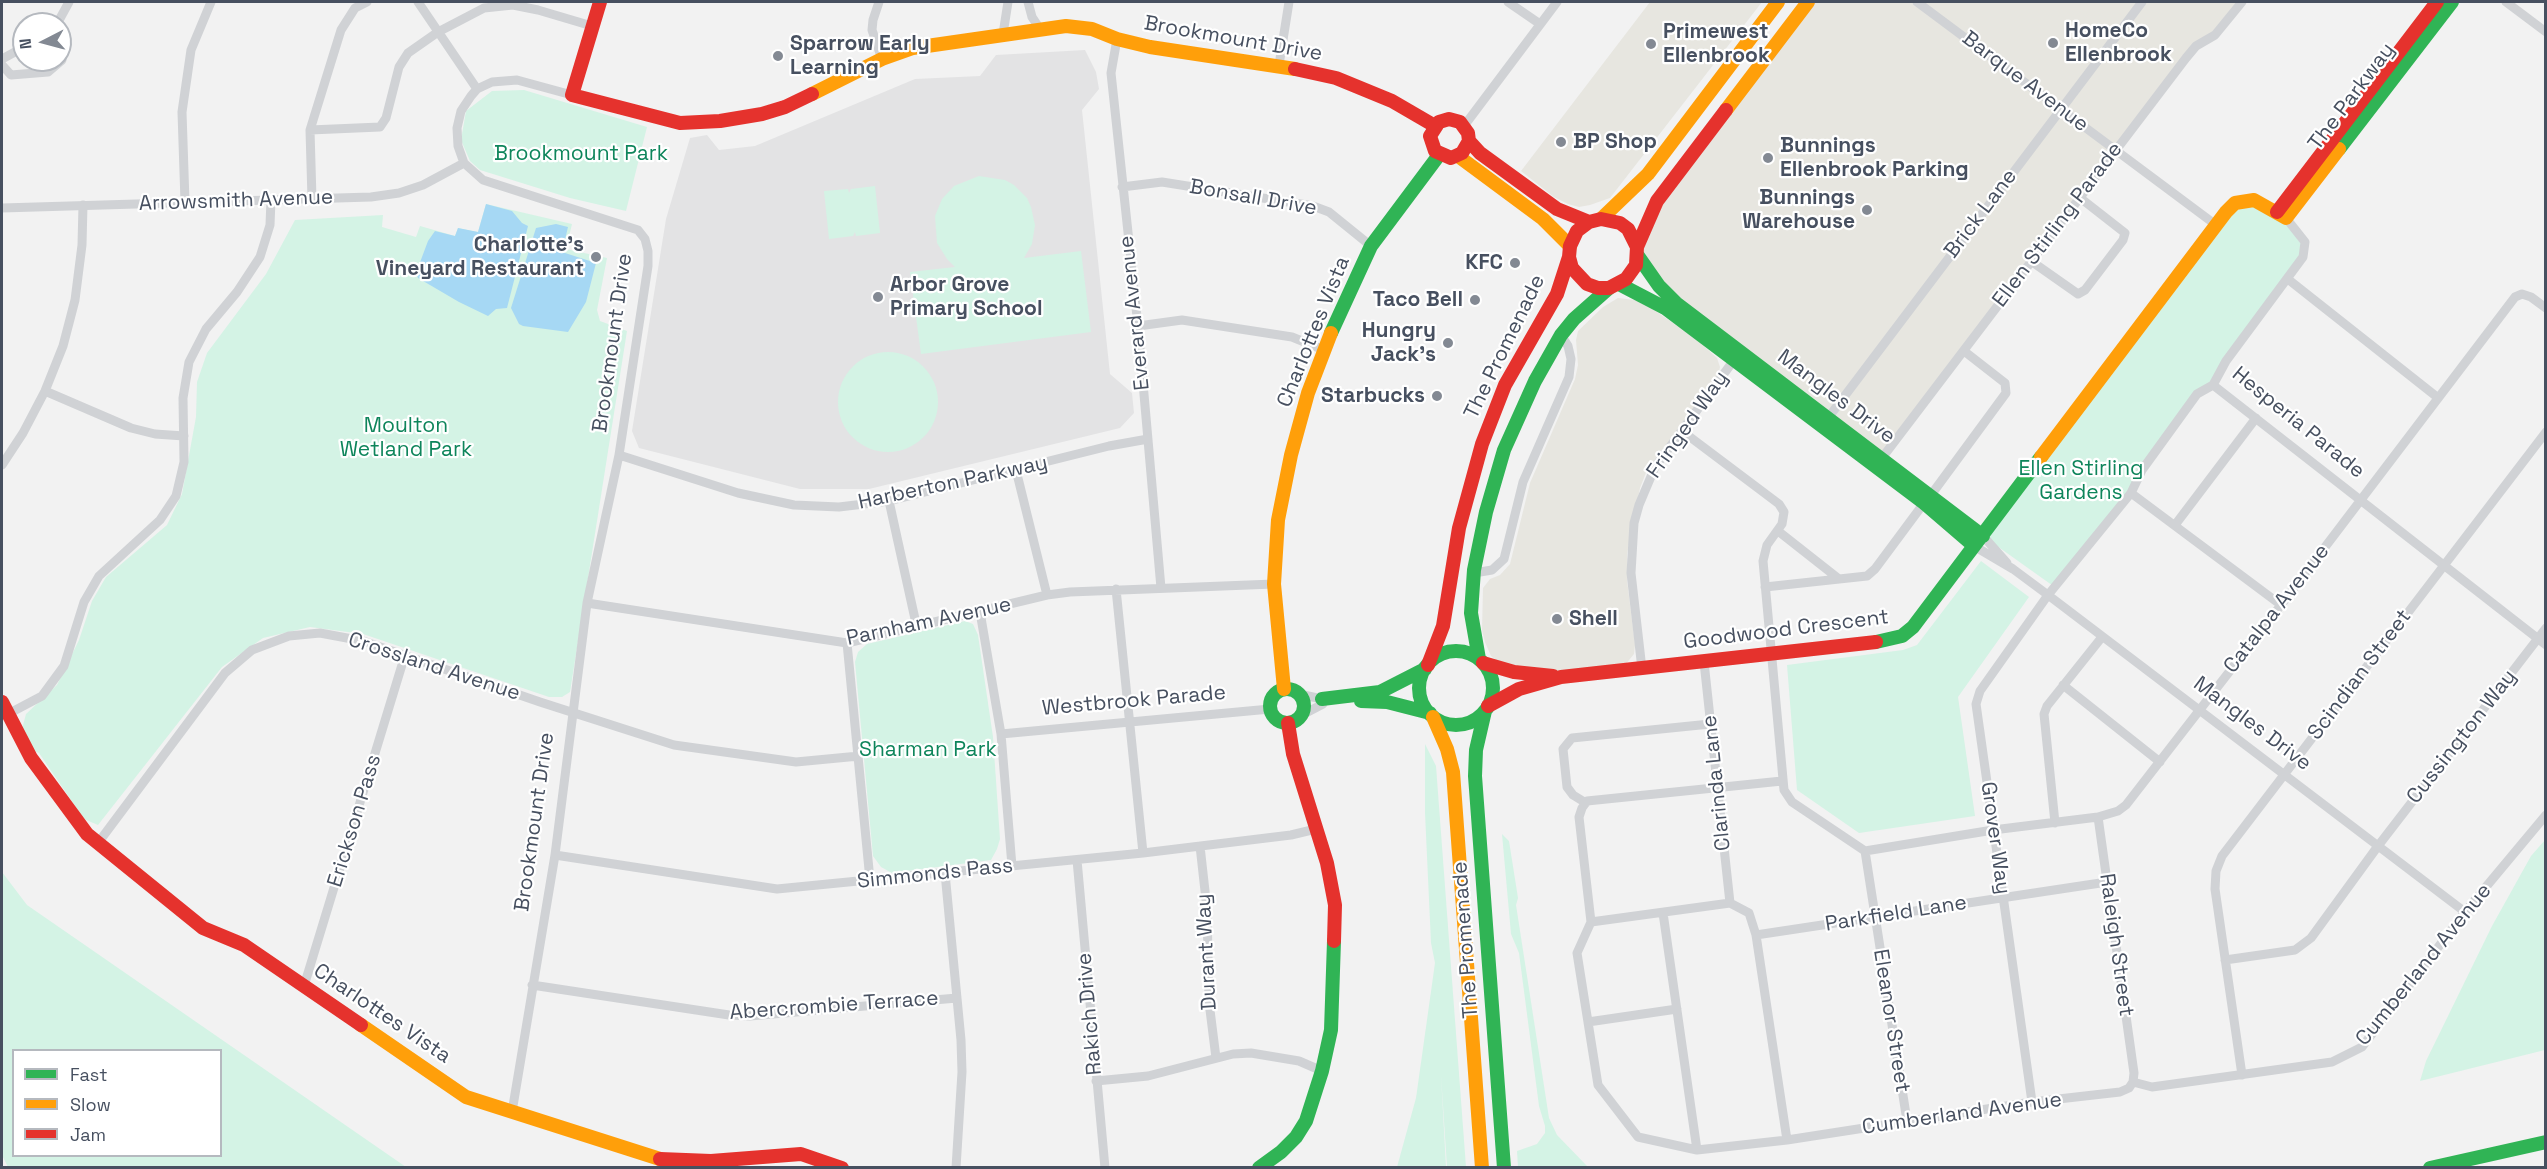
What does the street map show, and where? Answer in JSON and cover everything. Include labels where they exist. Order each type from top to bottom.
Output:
[{"type":"street","points":[[185,202],[182,112],[191,50],[211,2]]},
{"type":"street","points":[[312,199],[310,130],[341,30],[356,8],[367,2]]},
{"type":"street","points":[[418,2],[477,89],[465,103],[458,119],[458,146],[464,163]]},
{"type":"street","points":[[572,95],[600,2]]},
{"type":"street","points":[[879,2],[872,30],[882,60]]},
{"type":"street","points":[[1003,34],[1008,2]]},
{"type":"street","points":[[1028,2],[1032,17],[1040,29]]},
{"type":"street","points":[[1279,65],[1289,2]]},
{"type":"street","points":[[1508,2],[1540,24]]},
{"type":"street","points":[[1464,126],[1557,2]]},
{"type":"street","points":[[1569,251],[1576,231],[1595,220],[1648,174],[1778,2]]},
{"type":"street","points":[[1458,156],[1543,219],[1569,251],[1572,268],[1578,277],[1598,288],[1614,286],[1632,273],[1637,252],[1656,201],[1808,2]]},
{"type":"street","name":"Barque Avenue","points":[[1919,2],[2216,225]]},
{"type":"street","name":"Brick Lane","points":[[1825,422],[2142,2]]},
{"type":"street","name":"Ellen Stirling Parade","points":[[1882,458],[2196,46],[2215,35],[2242,2]]},
{"type":"street","name":"The Parkway","points":[[2281,215],[2437,2]]},
{"type":"street","name":"The Parkway","points":[[2281,215],[2452,2]]},
{"type":"street","points":[[2506,2],[2546,32]]},
{"type":"street","points":[[310,130],[380,127],[386,118],[399,67],[408,53],[438,32],[484,8],[513,6],[538,10],[592,26]]},
{"type":"street","name":"Brookmount Drive","points":[[477,89],[492,82],[517,80],[663,120],[697,123],[732,120],[784,107],[882,60],[913,48],[1066,26],[1092,29],[1118,39],[1150,47],[1279,65],[1353,83],[1392,101],[1435,126]]},
{"type":"street","name":"Everard Avenue","points":[[1118,39],[1111,73],[1138,326],[1161,588]]},
{"type":"street","points":[[2,65],[11,75],[48,72]]},
{"type":"street","points":[[1464,126],[1449,119],[1435,126],[1430,141],[1439,155],[1445,157],[1458,156],[1465,150],[1468,141]]},
{"type":"street","points":[[1464,126],[1468,141],[1480,153],[1557,209],[1595,220],[1611,220],[1628,230],[1637,252]]},
{"type":"street","name":"Charlottes Vista","points":[[1284,689],[1274,584],[1278,520],[1291,455],[1308,393],[1324,350],[1371,246],[1439,155]]},
{"type":"street","name":"Arrowsmith Avenue","points":[[2,208],[371,197],[399,193],[423,185],[464,163]]},
{"type":"street","name":"Brookmount Drive","points":[[464,163],[476,175],[491,184],[638,230],[645,239],[648,266],[619,455],[587,603],[555,855],[512,1112]]},
{"type":"street","name":"Bonsall Drive","points":[[1122,187],[1161,182],[1313,206],[1329,212],[1371,246]]},
{"type":"street","points":[[2031,261],[2078,294],[2085,290],[2117,249],[2125,233],[2079,197]]},
{"type":"street","points":[[5,708],[42,696],[64,666],[84,602],[99,576],[160,520],[176,496],[184,462],[183,398],[189,362],[206,329],[237,292],[260,257],[270,225],[271,200]]},
{"type":"street","points":[[1979,541],[2216,225],[2235,203],[2254,200],[2281,215]]},
{"type":"street","points":[[2,465],[23,433],[45,391],[63,346],[75,300],[82,245],[83,205]]},
{"type":"street","name":"Hesperia Parade","points":[[2281,215],[2301,235],[2305,249],[2298,267],[2226,361],[2213,385],[2542,642]]},
{"type":"street","name":"The Promenade","points":[[1426,667],[1443,626],[1459,528],[1482,444],[1505,385],[1557,294],[1569,251]]},
{"type":"street","name":"Mangles Drive","points":[[1637,252],[1665,293],[1825,422],[1928,499]]},
{"type":"street","points":[[2289,280],[2437,397]]},
{"type":"street","name":"Mangles Drive","points":[[1614,286],[1652,301],[1734,360],[1882,458],[2013,569],[2465,912]]},
{"type":"street","name":"The Promenade","points":[[1481,661],[1471,613],[1474,573],[1486,512],[1504,450],[1535,381],[1561,335],[1574,319],[1614,286]]},
{"type":"street","name":"Catalpa Avenue","points":[[1865,851],[1994,830],[2098,817],[2118,812],[2160,762],[2515,297],[2522,294],[2531,297],[2546,308]]},
{"type":"street","points":[[1677,318],[1686,320],[1694,316]]},
{"type":"street","points":[[1138,326],[1182,320],[1292,337],[1324,350]]},
{"type":"street","points":[[1474,573],[1492,570],[1504,559],[1523,482],[1569,377],[1571,359],[1568,346],[1561,335]]},
{"type":"street","points":[[1765,587],[1870,574],[2006,393],[2005,383],[1964,351]]},
{"type":"street","name":"Fringed Way","points":[[1642,669],[1631,573],[1634,523],[1655,467],[1734,360]]},
{"type":"street","name":"Grover Way","points":[[2032,1102],[1976,704],[1977,697],[2048,595],[2131,493],[2142,470],[2197,394],[2213,385]]},
{"type":"street","points":[[45,391],[131,428],[154,435],[184,436]]},
{"type":"street","points":[[2175,525],[2256,418]]},
{"type":"street","points":[[1682,431],[1779,504],[1784,512],[1784,519],[1765,552],[1763,561],[1784,790],[1792,802],[1865,851]]},
{"type":"street","name":"Scindian Street","points":[[2242,1075],[2215,890],[2216,871],[2222,856],[2546,432]]},
{"type":"street","name":"Harberton Parkway","points":[[619,455],[738,493],[789,504],[839,507],[889,501],[1109,446],[1148,439]]},
{"type":"street","points":[[1016,470],[1047,596]]},
{"type":"street","points":[[2131,493],[2281,605]]},
{"type":"street","points":[[889,501],[917,628]]},
{"type":"street","points":[[1778,531],[1839,579]]},
{"type":"street","name":"Goodwood Crescent","points":[[1486,709],[1519,689],[1561,677],[1898,639],[1913,627],[1979,541]]},
{"type":"street","name":"Parnham Avenue","points":[[587,603],[847,643],[1047,596],[1116,589],[1274,584]]},
{"type":"street","points":[[1116,589],[1143,853]]},
{"type":"street","points":[[980,612],[1001,734],[1012,866]]},
{"type":"street","name":"Cussington Way","points":[[2225,960],[2295,950],[2303,946],[2378,846],[2542,642],[2546,628]]},
{"type":"street","name":"Crossland Avenue","points":[[98,843],[225,673],[252,650],[289,636],[320,633],[363,641],[674,745],[796,762],[859,756]]},
{"type":"street","points":[[2055,823],[2043,721],[2047,706],[2102,637]]},
{"type":"street","points":[[847,643],[870,880]]},
{"type":"street","points":[[1426,667],[1401,683],[1380,692],[1322,702],[1294,719],[1276,719],[1270,709],[1272,697],[1284,689],[1293,690],[1322,702],[1381,702],[1432,715],[1447,723],[1458,724],[1473,721],[1486,709],[1493,686],[1491,676],[1481,661],[1465,652],[1455,651],[1440,655],[1426,667]]},
{"type":"street","name":"Erickson Pass","points":[[304,986],[405,655]]},
{"type":"street","name":"Goodwood Crescent","points":[[1481,661],[1514,672],[1561,677]]},
{"type":"street","name":"Clarinda Lane","points":[[1704,662],[1730,903]]},
{"type":"street","points":[[1426,667],[1420,689],[1422,700],[1432,715]]},
{"type":"street","points":[[2063,685],[2160,762]]},
{"type":"street","points":[[1258,1167],[1281,1152],[1296,1137],[1306,1121],[1322,1071],[1331,1030],[1335,905],[1327,864],[1293,754],[1294,719],[1304,708],[1299,694]]},
{"type":"street","name":"Charlottes Vista","points":[[5,708],[31,758],[87,834],[203,928],[244,945],[466,1097],[655,1159],[711,1161],[801,1154],[842,1167]]},
{"type":"street","name":"Westbrook Parade","points":[[1001,734],[1270,709]]},
{"type":"street","name":"The Promenade","points":[[1486,709],[1476,750],[1475,776],[1504,1167]]},
{"type":"street","name":"The Promenade","points":[[1432,715],[1449,754],[1453,772],[1482,1167]]},
{"type":"street","points":[[1586,803],[1573,795],[1567,787],[1563,749],[1572,738],[1710,724]]},
{"type":"street","points":[[1782,781],[1587,801],[1579,817],[1591,922],[1730,903],[1749,913],[1756,935],[1788,1140]]},
{"type":"street","name":"Cumberland Avenue","points":[[1591,922],[1576,953],[1598,1085],[1638,1137],[1698,1150],[1788,1140],[2032,1102],[2120,1092],[2129,1088],[2134,1077],[2152,1087],[2332,1062],[2362,1047],[2465,912],[2546,815]]},
{"type":"street","name":"Raleigh Street","points":[[2098,817],[2134,1077]]},
{"type":"street","name":"Simmonds Pass","points":[[555,855],[777,889],[1143,853],[1295,834],[1316,829]]},
{"type":"street","name":"Durant Way","points":[[1200,846],[1207,909],[1209,1002],[1216,1058]]},
{"type":"street","name":"Eleanor Street","points":[[1865,851],[1907,1121]]},
{"type":"street","name":"Rakich Drive","points":[[1077,860],[1105,1167]]},
{"type":"street","points":[[945,873],[962,1072],[956,1167]]},
{"type":"street","name":"Parkfield Lane","points":[[1756,935],[2107,882]]},
{"type":"street","points":[[1663,913],[1698,1150]]},
{"type":"street","name":"Abercrombie Terrace","points":[[532,985],[729,1015],[750,1016],[957,998]]},
{"type":"street","points":[[1588,1022],[1677,1009]]},
{"type":"street","points":[[1096,1081],[1148,1076],[1233,1054],[1251,1053],[1297,1061],[1322,1071]]},
{"type":"street","points":[[2430,1167],[2546,1142]]},
{"type":"shaded area","points":[[1650,2],[1762,2],[1610,198],[1579,207],[1568,204],[1554,197],[1521,171]]},
{"type":"shaded area","points":[[1808,2],[2242,2],[2224,26],[2196,46],[1882,458],[1676,303],[1638,256],[1648,216]]},
{"type":"shaded area","name":"Arbor Grove Primary School","points":[[1085,50],[1096,72],[1099,89],[1082,110],[1110,374],[1132,393],[1134,413],[1120,428],[869,489],[800,489],[639,448],[632,431],[666,219],[690,138],[707,135],[719,150],[755,146],[915,79],[980,76],[996,55]]},
{"type":"shaded area","points":[[1618,298],[1635,300],[1695,338],[1717,358],[1720,367],[1718,376],[1647,470],[1640,488],[1627,554],[1627,580],[1635,645],[1634,654],[1625,665],[1556,673],[1517,669],[1491,656],[1485,642],[1482,630],[1483,588],[1490,579],[1500,575],[1510,564],[1530,483],[1575,379],[1578,365],[1576,340],[1578,331],[1603,307]]},
{"type":"green space","name":"Brookmount Park","points":[[524,90],[647,127],[626,211],[570,198],[480,170],[470,161],[461,140],[466,111],[492,91]]},
{"type":"green space","points":[[979,176],[1005,180],[1014,185],[1027,198],[1035,225],[1032,244],[1024,258],[1081,251],[1091,332],[921,354],[910,272],[955,267],[937,243],[935,216],[942,199],[954,186]]},
{"type":"green space","points":[[875,186],[880,233],[856,236],[855,232],[853,236],[829,239],[824,191],[848,189],[849,193],[851,189]]},
{"type":"green space","name":"Ellen Stirling Gardens","points":[[2235,203],[2277,212],[2305,249],[2213,385],[2203,389],[2056,588],[1983,536]]},
{"type":"green space","name":"Moulton Wetland Park","points":[[486,204],[572,224],[566,249],[607,258],[597,310],[600,321],[627,331],[570,692],[562,697],[549,697],[363,634],[310,627],[263,638],[222,667],[98,825],[84,819],[39,753],[34,751],[22,729],[26,714],[57,685],[79,640],[92,601],[106,577],[167,525],[182,494],[196,417],[197,382],[207,353],[266,274],[295,220],[383,215],[382,227],[416,237],[420,226],[455,236],[458,228],[478,232]]},
{"type":"green space","points":[[888,352],[907,356],[924,366],[934,383],[938,402],[934,421],[924,438],[907,448],[888,452],[869,448],[852,438],[842,421],[838,402],[842,383],[852,366],[869,356]]},
{"type":"green space","points":[[1981,561],[2029,597],[1958,697],[1975,816],[1859,833],[1797,790],[1787,665],[1903,650],[1917,645]]},
{"type":"green space","name":"Sharman Park","points":[[965,621],[973,624],[978,635],[993,737],[1000,839],[991,860],[892,873],[881,867],[873,856],[855,662],[858,652],[867,644]]},
{"type":"green space","points":[[1425,744],[1436,766],[1466,1167],[1447,1167],[1441,1075],[1446,1167],[1397,1167],[1416,1098],[1435,963],[1431,943],[1425,813]]},
{"type":"green space","points":[[1502,834],[1509,841],[1518,898],[1516,905],[1549,1118],[1557,1135],[1588,1167],[1518,1167],[1517,1151],[1537,1144],[1545,1133],[1545,1126],[1539,1106],[1519,953],[1511,934]]},
{"type":"green space","points":[[2545,840],[2545,1050],[2420,1081],[2426,1061],[2492,926],[2531,856]]},
{"type":"green space","points":[[2,872],[27,905],[406,1167],[8,1167],[2,1155]]},
{"type":"water","points":[[486,204],[512,211],[522,223],[528,226],[507,308],[496,309],[488,316],[418,278],[416,273],[428,241],[435,231],[455,236],[458,228],[478,232]]},
{"type":"water","points":[[556,224],[568,227],[562,252],[596,263],[586,302],[568,332],[523,326],[519,324],[511,308],[536,228]]},
{"type":"traffic: fast","points":[[2339,149],[2452,2]]},
{"type":"traffic: fast","points":[[1331,333],[1371,246],[1439,155]]},
{"type":"traffic: fast","points":[[1638,256],[1659,286],[1676,303],[1983,536]]},
{"type":"traffic: fast","points":[[1619,284],[1665,308],[1924,503],[1974,546]]},
{"type":"traffic: fast","points":[[1479,659],[1471,613],[1474,570],[1486,512],[1504,450],[1535,381],[1561,335],[1574,319],[1609,288]]},
{"type":"traffic: fast","points":[[1876,642],[1902,636],[1913,627],[2041,457]]},
{"type":"traffic: fast","points":[[1456,651],[1470,654],[1482,662],[1490,674],[1493,688],[1490,702],[1482,714],[1470,722],[1456,725],[1442,722],[1430,714],[1422,702],[1419,688],[1422,674],[1430,662],[1442,654],[1456,651]]},
{"type":"traffic: fast","points":[[1322,699],[1380,692],[1425,669]]},
{"type":"traffic: fast","points":[[1287,689],[1299,694],[1304,706],[1299,718],[1287,723],[1275,718],[1270,706],[1275,694],[1287,689]]},
{"type":"traffic: fast","points":[[1361,701],[1387,702],[1430,713]]},
{"type":"traffic: fast","points":[[1485,711],[1476,750],[1475,776],[1504,1168]]},
{"type":"traffic: fast","points":[[1259,1168],[1281,1152],[1296,1137],[1306,1121],[1322,1071],[1331,1030],[1334,941]]},
{"type":"traffic: fast","points":[[2430,1168],[2546,1142]]},
{"type":"traffic: slow","points":[[1601,219],[1648,174],[1778,2]]},
{"type":"traffic: slow","points":[[1726,110],[1808,2]]},
{"type":"traffic: slow","points":[[812,94],[882,59],[913,48],[1066,26],[1092,29],[1117,39],[1150,47],[1295,69]]},
{"type":"traffic: slow","points":[[2041,457],[2226,212],[2235,203],[2254,200],[2286,218],[2339,149]]},
{"type":"traffic: slow","points":[[1458,156],[1543,219],[1570,246]]},
{"type":"traffic: slow","points":[[1284,689],[1274,584],[1278,520],[1291,455],[1308,393],[1331,333]]},
{"type":"traffic: slow","points":[[1433,717],[1447,749],[1453,772],[1482,1168]]},
{"type":"traffic: slow","points":[[361,1025],[466,1097],[660,1159]]},
{"type":"traffic: jam","points":[[600,2],[572,95],[680,123],[720,121],[762,114],[785,107],[812,94]]},
{"type":"traffic: jam","points":[[2277,212],[2437,2]]},
{"type":"traffic: jam","points":[[1295,69],[1336,78],[1392,101],[1435,126]]},
{"type":"traffic: jam","points":[[1637,247],[1628,229],[1620,223],[1601,219],[1589,222],[1577,231],[1570,246],[1569,257],[1572,268],[1587,284],[1598,288],[1609,288],[1626,279],[1636,265],[1637,247],[1657,201],[1726,110]]},
{"type":"traffic: jam","points":[[1469,141],[1462,153],[1451,158],[1435,151],[1430,136],[1439,122],[1449,119],[1460,122],[1468,133],[1469,141],[1480,153],[1557,209],[1589,222]]},
{"type":"traffic: jam","points":[[1428,665],[1443,626],[1459,528],[1482,444],[1505,385],[1557,294],[1569,257]]},
{"type":"traffic: jam","points":[[1488,706],[1519,689],[1561,677],[1876,642]]},
{"type":"traffic: jam","points":[[1483,663],[1514,672],[1553,676]]},
{"type":"traffic: jam","points":[[2,702],[31,758],[87,834],[203,928],[244,945],[361,1025]]},
{"type":"traffic: jam","points":[[1288,723],[1293,754],[1327,863],[1335,905],[1334,941]]},
{"type":"traffic: jam","points":[[660,1159],[711,1161],[801,1154],[842,1168]]},
{"type":"place","name":"HomeCo Ellenbrook","points":[[2053,43]]},
{"type":"place","name":"Primewest Ellenbrook","points":[[1651,44]]},
{"type":"place","name":"Sparrow Early Learning","points":[[778,56]]},
{"type":"place","name":"BP Shop","points":[[1561,142]]},
{"type":"place","name":"Bunnings Ellenbrook Parking","points":[[1768,158]]},
{"type":"place","name":"Bunnings Warehouse","points":[[1867,210]]},
{"type":"place","name":"Charlotte's Vineyard Restaurant","points":[[596,257]]},
{"type":"place","name":"KFC","points":[[1515,263]]},
{"type":"place","name":"Arbor Grove Primary School","points":[[878,297]]},
{"type":"place","name":"Taco Bell","points":[[1475,300]]},
{"type":"place","name":"Hungry Jack's","points":[[1448,343]]},
{"type":"place","name":"Starbucks","points":[[1437,396]]},
{"type":"place","name":"Shell","points":[[1557,619]]}]
